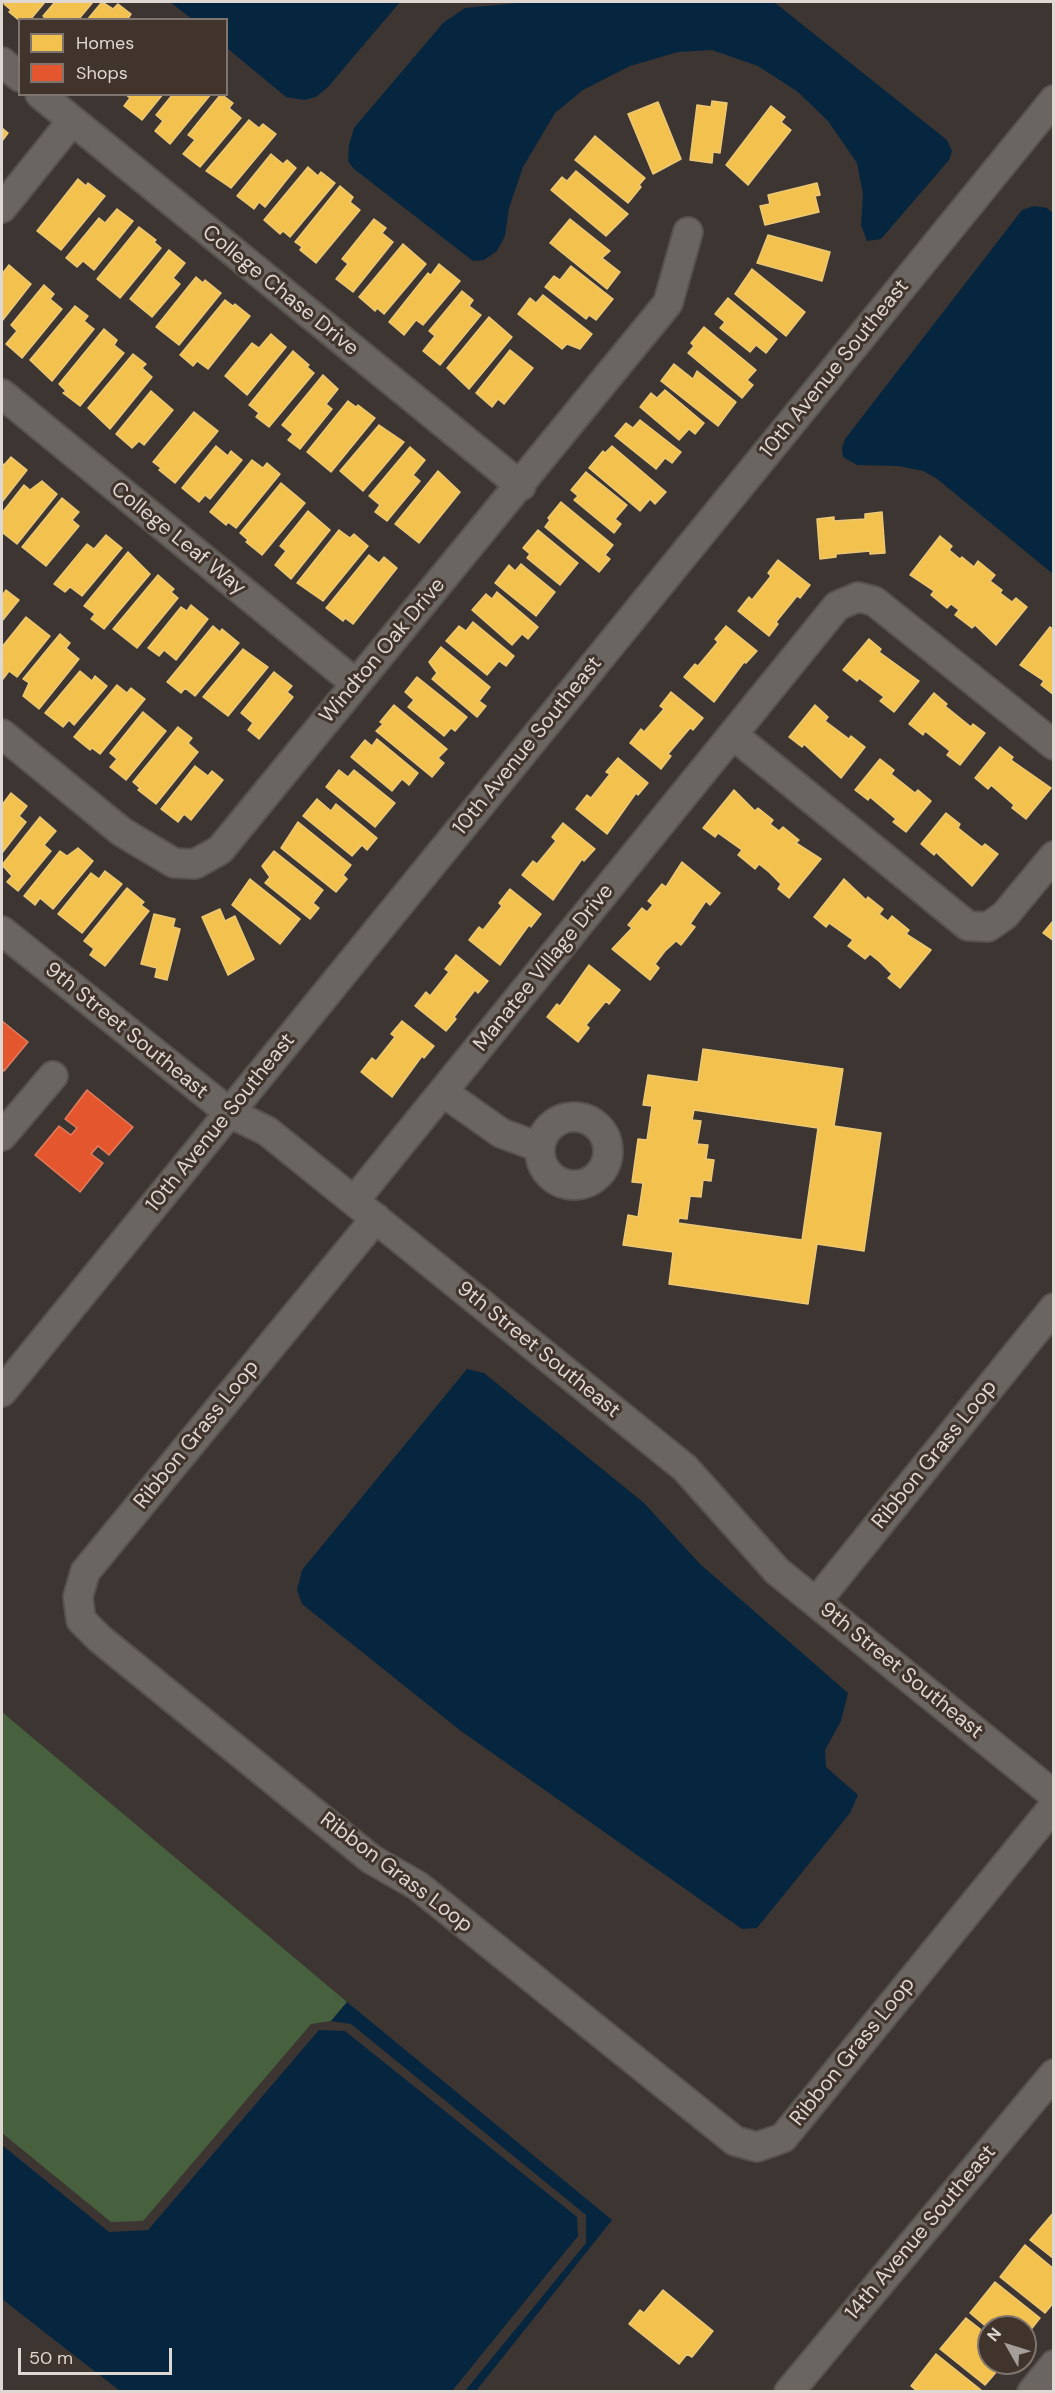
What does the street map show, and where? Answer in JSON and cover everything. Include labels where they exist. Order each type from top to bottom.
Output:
[{"type":"street","points":[[2,62],[18,75]]},
{"type":"street","name":"College Chase Drive","points":[[42,96],[520,486]]},
{"type":"street","name":"10th Avenue Southeast","points":[[2,1392],[1048,118]]},
{"type":"street","points":[[2,208],[72,121]]},
{"type":"street","name":"Windton Oak Drive","points":[[2,734],[122,832],[174,863],[195,864],[220,850],[668,303],[688,232]]},
{"type":"street","name":"College Leaf Way","points":[[2,394],[355,683]]},
{"type":"street","name":"Manatee Village Drive","points":[[365,1209],[443,1092],[837,606],[858,597],[874,601],[1053,745]]},
{"type":"street","points":[[733,735],[968,926],[988,927],[1005,915],[1053,856]]},
{"type":"street","name":"9th Street Southeast","points":[[2,931],[230,1113],[267,1131],[685,1468],[777,1571],[1053,1795]]},
{"type":"street","points":[[2,1136],[53,1076]]},
{"type":"street","points":[[443,1092],[501,1133],[540,1147]]},
{"type":"street","name":"Ribbon Grass Loop","points":[[365,1209],[85,1572],[78,1597],[81,1620],[100,1639],[371,1859],[418,1886],[735,2141],[757,2146],[783,2138],[1053,1806]]},
{"type":"street","name":"Ribbon Grass Loop","points":[[816,1602],[1053,1308]]},
{"type":"street","name":"14th Avenue Southeast","points":[[789,2391],[1053,2074]]},
{"type":"street","points":[[1032,2391],[1053,2365]]},
{"type":"green space","points":[[2,1712],[347,2002],[331,2021],[311,2024],[143,2221],[111,2222],[2,2133]]},
{"type":"water","points":[[170,2],[400,2],[328,87],[316,97],[304,100],[286,97],[228,49],[228,18],[191,18]]},
{"type":"water","points":[[528,2],[774,2],[947,140],[952,151],[949,160],[881,239],[867,241],[861,225],[863,194],[857,163],[828,121],[798,92],[758,66],[712,50],[678,52],[630,66],[583,90],[555,113],[523,167],[509,208],[505,236],[497,251],[484,260],[473,261],[354,169],[348,161],[349,145],[354,128],[443,23],[465,8]]},
{"type":"water","points":[[1034,206],[1047,208],[1053,213],[1053,574],[936,478],[923,471],[898,466],[857,465],[843,457],[842,448],[845,439],[1022,210]]},
{"type":"water","points":[[467,1369],[484,1373],[644,1503],[700,1564],[848,1693],[841,1721],[825,1750],[826,1767],[858,1795],[850,1813],[757,1928],[742,1929],[461,1731],[302,1604],[297,1590],[302,1570]]},
{"type":"water","points":[[347,2002],[612,2220],[476,2391],[465,2391],[586,2243],[586,2215],[351,2024],[331,2021]]},
{"type":"water","points":[[319,2030],[345,2031],[577,2217],[578,2236],[452,2391],[120,2391],[2,2299],[2,2145],[109,2232],[148,2230]]},
{"type":"building: Homes","points":[[6,2],[45,2],[32,18],[18,19],[4,4]]},
{"type":"building: Homes","points":[[55,2],[93,2],[80,18],[45,18],[43,16]]},
{"type":"building: Homes","points":[[102,2],[113,9],[118,4],[131,14],[128,18],[89,18]]},
{"type":"building: Homes","points":[[128,96],[161,96],[142,120],[124,106],[130,98]]},
{"type":"building: Homes","points":[[171,96],[209,96],[170,144],[155,131],[163,121],[156,115]]},
{"type":"building: Homes","points":[[219,96],[224,96],[233,103],[229,108],[241,118],[200,167],[183,154],[195,140],[188,135]]},
{"type":"building: Homes","points":[[712,101],[727,103],[720,153],[713,152],[712,163],[690,160],[697,105],[711,107]]},
{"type":"building: Homes","points":[[658,102],[681,159],[653,174],[628,114]]},
{"type":"building: Homes","points":[[771,106],[785,117],[781,122],[791,130],[748,185],[726,165]]},
{"type":"building: Homes","points":[[249,120],[259,128],[263,124],[276,134],[231,188],[206,171]]},
{"type":"building: Homes","points":[[2,128],[8,133],[2,141]]},
{"type":"building: Homes","points":[[595,136],[645,178],[628,203],[575,160]]},
{"type":"building: Homes","points":[[271,154],[283,164],[287,160],[296,168],[265,207],[259,202],[254,209],[237,196]]},
{"type":"building: Homes","points":[[308,167],[318,176],[321,172],[335,183],[290,237],[283,231],[280,234],[264,220]]},
{"type":"building: Homes","points":[[576,171],[628,214],[606,236],[551,190],[562,177],[567,181]]},
{"type":"building: Homes","points":[[78,179],[86,186],[88,183],[105,196],[61,250],[37,231]]},
{"type":"building: Homes","points":[[817,183],[820,195],[815,196],[819,212],[765,225],[760,206],[770,204],[768,195]]},
{"type":"building: Homes","points":[[340,186],[353,197],[350,202],[360,210],[316,263],[300,250],[302,247],[295,242]]},
{"type":"building: Homes","points":[[117,209],[133,221],[94,270],[83,261],[77,267],[66,258],[99,218],[105,223]]},
{"type":"building: Homes","points":[[374,219],[386,228],[382,233],[393,242],[353,292],[336,279],[348,264],[342,259]]},
{"type":"building: Homes","points":[[570,219],[610,251],[602,258],[620,272],[607,289],[550,243]]},
{"type":"building: Homes","points":[[139,227],[156,240],[154,242],[161,248],[120,298],[97,279]]},
{"type":"building: Homes","points":[[768,235],[830,252],[822,281],[757,263]]},
{"type":"building: Homes","points":[[403,244],[426,264],[384,314],[377,308],[375,311],[359,297]]},
{"type":"building: Homes","points":[[169,250],[185,263],[173,278],[180,284],[152,317],[130,299]]},
{"type":"building: Homes","points":[[439,264],[460,281],[423,325],[416,320],[404,335],[389,322],[428,273],[431,275]]},
{"type":"building: Homes","points":[[9,265],[31,284],[2,321],[2,274]]},
{"type":"building: Homes","points":[[571,266],[613,299],[596,320],[589,315],[586,319],[545,287],[554,276],[560,280]]},
{"type":"building: Homes","points":[[752,269],[805,312],[786,336],[735,294]]},
{"type":"building: Homes","points":[[196,277],[203,283],[205,280],[221,293],[179,345],[156,327]]},
{"type":"building: Homes","points":[[44,285],[54,294],[50,299],[62,309],[22,358],[6,344],[17,331],[11,325]]},
{"type":"building: Homes","points":[[462,291],[473,300],[469,306],[481,315],[440,365],[423,351],[435,336],[429,331]]},
{"type":"building: Homes","points":[[543,295],[592,334],[580,349],[567,344],[562,349],[518,314],[530,298],[536,303]]},
{"type":"building: Homes","points":[[728,298],[777,339],[766,353],[756,345],[750,352],[720,328],[725,322],[715,314]]},
{"type":"building: Homes","points":[[225,300],[233,306],[235,304],[250,316],[208,369],[197,361],[193,366],[180,355]]},
{"type":"building: Homes","points":[[75,306],[88,316],[84,321],[94,329],[52,381],[30,360]]},
{"type":"building: Homes","points":[[489,317],[512,337],[469,389],[447,368]]},
{"type":"building: Homes","points":[[704,327],[756,370],[747,380],[753,385],[742,398],[688,353],[694,346],[691,343]]},
{"type":"building: Homes","points":[[104,329],[117,340],[114,345],[124,353],[80,406],[63,393],[66,391],[59,384]]},
{"type":"building: Homes","points":[[271,334],[286,347],[247,395],[225,376],[252,343],[259,348]]},
{"type":"building: Homes","points":[[510,350],[533,368],[504,404],[498,399],[492,407],[476,393]]},
{"type":"building: Homes","points":[[293,351],[309,365],[307,367],[314,373],[269,427],[256,417],[259,413],[249,405]]},
{"type":"building: Homes","points":[[133,354],[146,364],[142,368],[152,377],[110,429],[88,408]]},
{"type":"building: Homes","points":[[674,364],[693,379],[697,371],[736,402],[718,426],[661,381]]},
{"type":"building: Homes","points":[[323,375],[338,389],[326,404],[332,409],[300,449],[288,440],[293,434],[282,425]]},
{"type":"building: Homes","points":[[665,390],[704,423],[695,434],[689,429],[679,440],[640,407],[651,393],[657,398]]},
{"type":"building: Homes","points":[[151,391],[173,410],[144,445],[139,441],[132,448],[116,434]]},
{"type":"building: Homes","points":[[348,401],[356,407],[358,405],[375,418],[331,472],[307,452]]},
{"type":"building: Homes","points":[[194,412],[218,431],[175,483],[153,462]]},
{"type":"building: Homes","points":[[640,420],[681,452],[672,463],[665,458],[656,469],[615,436],[626,423],[633,428]]},
{"type":"building: Homes","points":[[379,425],[404,442],[363,491],[340,471]]},
{"type":"building: Homes","points":[[216,446],[228,456],[231,451],[242,460],[210,499],[205,495],[199,502],[182,488]]},
{"type":"building: Homes","points":[[612,446],[666,492],[655,504],[650,499],[640,511],[589,468],[603,451],[605,453]]},
{"type":"building: Homes","points":[[410,447],[425,460],[413,475],[420,481],[387,521],[375,512],[380,505],[369,496]]},
{"type":"building: Homes","points":[[11,457],[27,470],[2,502],[2,463],[4,465]]},
{"type":"building: Homes","points":[[252,460],[263,468],[267,463],[280,474],[236,528],[228,522],[226,525],[210,512]]},
{"type":"building: Homes","points":[[438,471],[460,492],[419,543],[395,524]]},
{"type":"building: Homes","points":[[586,472],[627,505],[615,519],[621,524],[614,533],[574,500],[578,496],[571,490]]},
{"type":"building: Homes","points":[[42,481],[57,494],[17,544],[3,533],[2,535],[2,513],[24,485],[30,490]]},
{"type":"building: Homes","points":[[281,483],[305,503],[262,555],[246,542],[248,540],[240,533]]},
{"type":"building: Homes","points":[[62,498],[79,512],[72,520],[79,526],[46,566],[22,547]]},
{"type":"building: Homes","points":[[561,502],[613,545],[605,555],[610,559],[599,572],[545,527],[550,520],[548,518]]},
{"type":"building: Homes","points":[[308,511],[330,530],[291,579],[275,565],[286,551],[280,546]]},
{"type":"building: Homes","points":[[882,512],[885,553],[870,554],[870,551],[836,554],[836,557],[820,559],[817,519],[834,517],[834,521],[865,519],[865,514]]},
{"type":"building: Homes","points":[[339,530],[350,538],[354,534],[368,546],[323,601],[297,583]]},
{"type":"building: Homes","points":[[538,530],[578,563],[560,585],[527,558],[530,554],[523,548]]},
{"type":"building: Homes","points":[[106,535],[122,548],[82,596],[70,587],[65,592],[54,584],[87,544],[94,549]]},
{"type":"building: Homes","points":[[940,536],[952,546],[949,550],[960,559],[962,557],[974,567],[978,561],[995,575],[990,581],[1002,590],[1000,593],[1012,602],[1016,598],[1027,607],[996,645],[975,625],[972,628],[955,615],[959,610],[951,604],[947,608],[931,595],[934,591],[910,575]]},
{"type":"building: Homes","points":[[128,552],[150,574],[104,629],[91,619],[95,614],[84,606]]},
{"type":"building: Homes","points":[[369,555],[379,563],[384,557],[397,568],[353,624],[345,618],[343,621],[326,608]]},
{"type":"building: Homes","points":[[778,560],[810,585],[800,598],[797,596],[776,622],[778,624],[769,636],[738,611],[749,597],[752,600],[771,576],[768,573]]},
{"type":"building: Homes","points":[[521,564],[555,592],[536,616],[495,583],[509,565],[515,571]]},
{"type":"building: Homes","points":[[158,575],[174,589],[171,592],[178,598],[137,648],[113,629]]},
{"type":"building: Homes","points":[[6,590],[19,600],[2,621],[2,596]]},
{"type":"building: Homes","points":[[497,592],[538,627],[528,639],[522,634],[512,645],[472,610],[486,594],[492,599]]},
{"type":"building: Homes","points":[[191,605],[208,619],[176,660],[164,650],[159,656],[148,648],[181,607],[187,611]]},
{"type":"building: Homes","points":[[26,617],[50,636],[17,677],[9,671],[3,679],[2,647]]},
{"type":"building: Homes","points":[[473,622],[514,656],[506,666],[499,661],[487,675],[446,641],[459,626],[466,631]]},
{"type":"building: Homes","points":[[213,626],[220,632],[222,629],[239,643],[195,696],[185,688],[181,693],[167,682]]},
{"type":"building: Homes","points":[[726,626],[757,651],[746,663],[744,662],[714,702],[684,677],[695,664],[698,666],[718,642],[715,639]]},
{"type":"building: Homes","points":[[1050,627],[1054,630],[1054,695],[1041,685],[1044,681],[1020,665]]},
{"type":"building: Homes","points":[[60,634],[70,643],[66,648],[79,659],[39,709],[23,696],[29,683],[23,679]]},
{"type":"building: Homes","points":[[869,639],[881,649],[879,652],[919,681],[894,712],[880,701],[884,697],[859,678],[857,681],[843,670]]},
{"type":"building: Homes","points":[[441,647],[490,687],[479,701],[486,706],[477,717],[432,679],[437,673],[429,662]]},
{"type":"building: Homes","points":[[243,649],[268,667],[228,716],[203,697]]},
{"type":"building: Homes","points":[[80,671],[92,681],[95,676],[107,686],[74,725],[69,720],[63,727],[45,713]]},
{"type":"building: Homes","points":[[274,672],[292,686],[287,692],[293,697],[259,739],[248,730],[253,723],[241,713]]},
{"type":"building: Homes","points":[[417,677],[467,717],[455,731],[451,728],[444,736],[408,707],[414,700],[405,692]]},
{"type":"building: Homes","points":[[117,685],[127,693],[131,688],[145,699],[100,754],[92,748],[90,750],[74,737]]},
{"type":"building: Homes","points":[[671,692],[703,718],[693,730],[690,728],[668,754],[671,756],[661,769],[630,743],[641,729],[644,732],[664,709],[660,706]]},
{"type":"building: Homes","points":[[934,693],[947,704],[945,706],[971,727],[973,724],[985,733],[960,765],[947,755],[950,751],[925,731],[923,735],[909,724]]},
{"type":"building: Homes","points":[[394,705],[447,749],[438,758],[444,763],[432,777],[376,731],[383,724],[380,722]]},
{"type":"building: Homes","points":[[815,705],[828,717],[825,721],[849,739],[851,736],[865,747],[841,778],[804,744],[802,747],[789,737]]},
{"type":"building: Homes","points":[[143,712],[166,731],[126,780],[110,767],[117,759],[110,753]]},
{"type":"building: Homes","points":[[178,727],[192,738],[188,743],[198,752],[156,804],[138,790],[140,788],[133,782]]},
{"type":"building: Homes","points":[[377,739],[418,773],[409,785],[402,779],[392,791],[351,757],[365,740],[372,746]]},
{"type":"building: Homes","points":[[1000,747],[1013,757],[1011,760],[1051,788],[1026,819],[1012,808],[1014,805],[991,785],[988,789],[975,778]]},
{"type":"building: Homes","points":[[618,758],[648,783],[638,795],[636,793],[607,834],[576,809],[587,795],[591,798],[610,774],[606,772]]},
{"type":"building: Homes","points":[[880,759],[894,770],[891,774],[915,793],[918,790],[931,801],[906,832],[893,822],[896,819],[870,797],[868,800],[855,790]]},
{"type":"building: Homes","points":[[195,766],[208,776],[212,771],[223,780],[191,820],[184,814],[178,822],[161,809]]},
{"type":"building: Homes","points":[[339,770],[348,777],[354,770],[395,803],[375,827],[326,787]]},
{"type":"building: Homes","points":[[734,790],[755,811],[758,808],[773,820],[770,824],[779,831],[783,827],[799,840],[796,843],[821,859],[789,898],[778,889],[781,884],[769,872],[759,864],[755,869],[738,855],[742,850],[718,833],[715,837],[703,828]]},
{"type":"building: Homes","points":[[11,793],[27,806],[19,816],[26,822],[2,853],[2,805]]},
{"type":"building: Homes","points":[[317,799],[331,811],[336,804],[377,838],[367,850],[362,845],[352,856],[303,816]]},
{"type":"building: Homes","points":[[946,813],[960,824],[958,828],[982,847],[985,844],[998,854],[972,886],[936,852],[934,855],[921,844]]},
{"type":"building: Homes","points":[[40,817],[56,831],[44,845],[51,851],[18,891],[7,882],[12,876],[2,865]]},
{"type":"building: Homes","points":[[298,822],[351,865],[343,875],[347,879],[336,892],[281,848]]},
{"type":"building: Homes","points":[[563,823],[595,849],[584,861],[582,859],[553,900],[522,875],[533,861],[537,864],[556,841],[552,837]]},
{"type":"building: Homes","points":[[78,848],[93,861],[53,909],[40,898],[35,905],[24,896],[60,851],[67,856]]},
{"type":"building: Homes","points":[[274,851],[323,890],[313,903],[319,908],[310,919],[265,883],[270,877],[262,866]]},
{"type":"building: Homes","points":[[682,862],[720,893],[710,905],[706,901],[690,924],[695,927],[681,945],[676,941],[665,951],[655,964],[659,968],[650,980],[612,949],[632,928],[628,925],[642,908],[647,912],[653,905],[648,901],[662,884],[666,887]]},
{"type":"building: Homes","points":[[105,871],[122,884],[82,933],[58,914],[91,873],[99,879]]},
{"type":"building: Homes","points":[[250,879],[300,919],[280,944],[232,905]]},
{"type":"building: Homes","points":[[844,879],[866,900],[868,897],[883,909],[879,914],[888,921],[892,916],[909,930],[906,934],[931,950],[900,988],[888,978],[892,974],[880,962],[870,954],[865,959],[848,946],[853,940],[829,923],[826,927],[814,917]]},
{"type":"building: Homes","points":[[127,888],[144,902],[141,905],[149,911],[105,966],[90,955],[94,949],[84,941]]},
{"type":"building: Homes","points":[[510,889],[541,914],[531,927],[529,925],[500,965],[469,940],[479,927],[483,930],[502,906],[499,903]]},
{"type":"building: Homes","points":[[220,909],[225,921],[235,916],[254,959],[228,975],[202,917]]},
{"type":"building: Homes","points":[[154,914],[175,919],[173,927],[180,929],[167,980],[155,977],[157,968],[141,964]]},
{"type":"building: Homes","points":[[1054,921],[1054,941],[1043,933]]},
{"type":"building: Homes","points":[[456,955],[488,981],[478,993],[475,990],[446,1031],[415,1006],[426,992],[430,996],[449,972],[445,969]]},
{"type":"building: Homes","points":[[589,965],[620,990],[609,1004],[606,1001],[586,1025],[589,1028],[578,1042],[547,1017],[557,1004],[560,1006]]},
{"type":"building: Homes","points":[[402,1021],[434,1046],[424,1058],[422,1056],[392,1097],[361,1072],[372,1058],[376,1061],[395,1037],[391,1034]]},
{"type":"building: Homes","points":[[703,1049],[843,1069],[834,1126],[881,1133],[864,1251],[817,1244],[808,1304],[669,1284],[673,1252],[623,1245],[628,1215],[638,1217],[643,1183],[632,1182],[638,1139],[647,1140],[652,1106],[643,1105],[648,1075],[698,1082]],"holes":[[[694,1110],[818,1128],[802,1240],[678,1223],[679,1218],[687,1219],[690,1196],[701,1197],[703,1180],[711,1181],[714,1160],[706,1159],[708,1145],[697,1144],[701,1121],[692,1120]]]},
{"type":"building: Homes","points":[[1054,2212],[1054,2259],[1030,2240]]},
{"type":"building: Homes","points":[[1025,2245],[1054,2269],[1054,2302],[1045,2313],[1000,2277]]},
{"type":"building: Homes","points":[[995,2282],[1036,2315],[977,2315],[977,2319],[970,2313]]},
{"type":"building: Homes","points":[[663,2290],[713,2331],[692,2357],[687,2354],[679,2364],[629,2324],[640,2310],[644,2313]]},
{"type":"building: Homes","points":[[966,2318],[977,2327],[977,2375],[994,2375],[985,2385],[940,2349]]},
{"type":"building: Homes","points":[[936,2354],[981,2390],[980,2392],[918,2392],[911,2386]]},
{"type":"building: Shops","points":[[2,1021],[28,1042],[4,1071],[2,1069]]},
{"type":"building: Shops","points":[[87,1090],[133,1127],[109,1155],[98,1146],[91,1154],[103,1163],[80,1192],[35,1155],[59,1126],[71,1135],[77,1128],[65,1119]]}]
